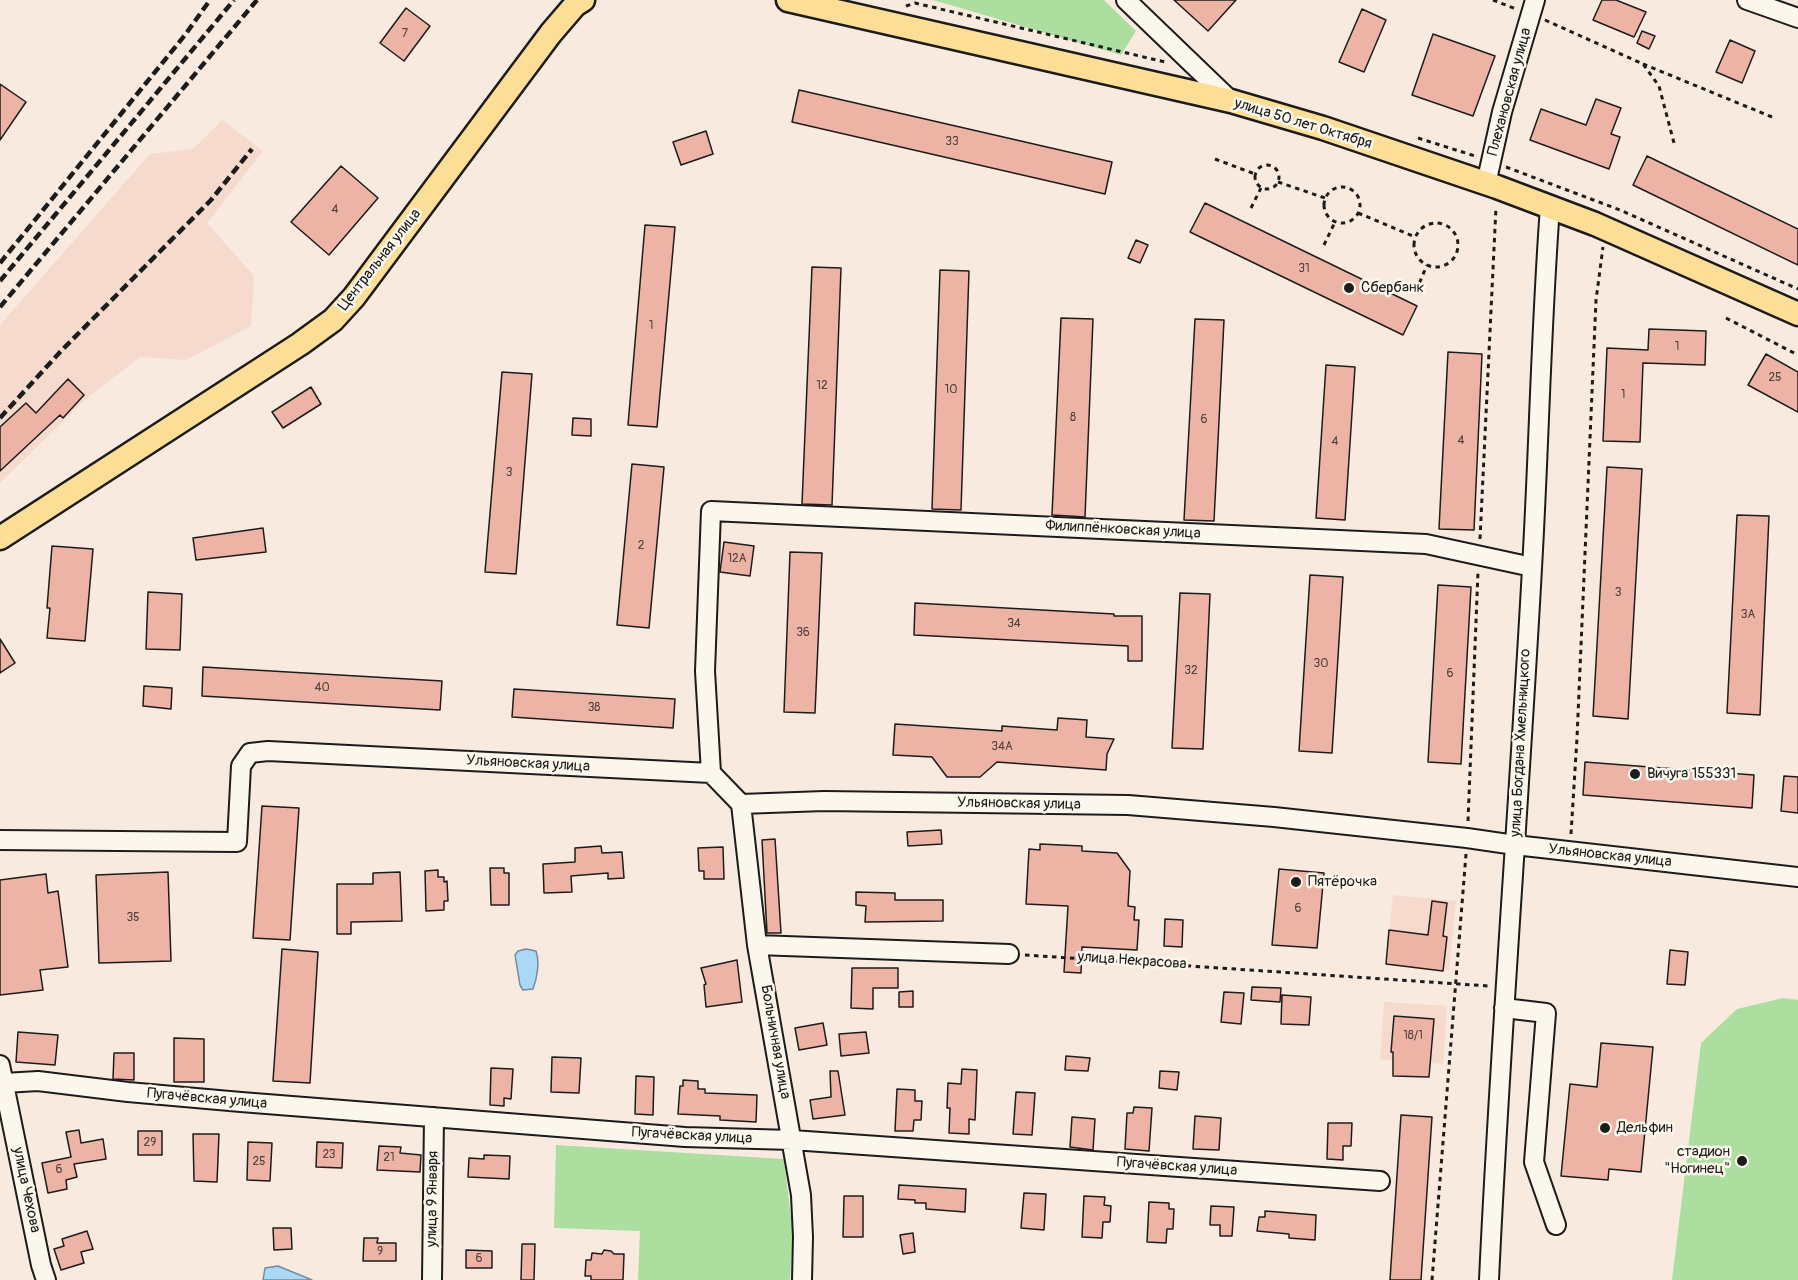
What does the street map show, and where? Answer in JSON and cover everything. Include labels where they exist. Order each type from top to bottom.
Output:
[{"type":"main road","name":"Центральная улица","points":[[0,538],[333,320],[354,297],[551,33],[575,5],[583,0]]},
{"type":"main road","name":"улица 50 лет Октября","points":[[788,0],[1231,101],[1323,128],[1491,185],[1608,229],[1798,314]]},
{"type":"street","points":[[1126,0],[1231,101]]},
{"type":"street","points":[[1748,0],[1798,18]]},
{"type":"street","name":"Плехановская улица","points":[[1491,185],[1502,112],[1533,7]]},
{"type":"street","name":"улица Богдана Хмельницкого","points":[[1489,1280],[1498,1088],[1532,567],[1542,312],[1550,207]]},
{"type":"street","name":"Филиппёнковская улица","points":[[711,773],[705,671],[711,511],[1425,544],[1532,567]]},
{"type":"street","name":"Ульяновская улица","points":[[0,840],[237,842],[241,766],[249,753],[268,751],[711,773]]},
{"type":"street","points":[[711,773],[741,804]]},
{"type":"street","name":"Ульяновская улица","points":[[741,804],[824,801],[1128,806],[1274,817],[1467,837],[1515,845],[1798,877]]},
{"type":"street","name":"Больничная улица","points":[[741,804],[757,945],[801,1195],[802,1280]]},
{"type":"street","points":[[757,945],[1009,954]]},
{"type":"street","points":[[1504,1008],[1546,1013],[1534,1162],[1556,1225]]},
{"type":"street","name":"Пугачёвская улица","points":[[1,1078],[128,1092],[686,1137],[792,1140],[1380,1181]]},
{"type":"street","name":"улица Чехова","points":[[1,1078],[46,1280]]},
{"type":"street","name":"улица 9 Января","points":[[432,1280],[434,1118]]},
{"type":"path","points":[[1493,0],[1533,7],[1643,64],[1772,117]]},
{"type":"path","points":[[1643,64],[1659,86],[1674,143]]},
{"type":"path","points":[[1215,159],[1255,174]]},
{"type":"path","points":[[1270,166],[1278,174],[1278,182],[1269,189],[1261,188],[1256,182],[1255,174],[1260,168],[1270,166]]},
{"type":"path","points":[[1278,182],[1325,198]]},
{"type":"path","points":[[1432,1280],[1467,837],[1491,185]]},
{"type":"path","points":[[1251,208],[1261,188]]},
{"type":"path","points":[[1349,189],[1360,201],[1358,213],[1350,222],[1335,222],[1325,211],[1325,198],[1332,190],[1349,189]]},
{"type":"path","points":[[1358,213],[1415,237]]},
{"type":"path","points":[[1324,245],[1335,222]]},
{"type":"path","points":[[1432,224],[1446,226],[1456,237],[1456,251],[1453,258],[1441,266],[1427,265],[1414,250],[1415,237],[1425,226],[1432,224]]},
{"type":"path","points":[[1569,851],[1577,738],[1596,300],[1600,256],[1608,229]]},
{"type":"path","points":[[1416,291],[1427,265]]},
{"type":"path","points":[[1726,318],[1798,355]]},
{"type":"path","name":"улица Некрасова","points":[[1009,954],[1506,987]]},
{"type":"shaded area","points":[[222,120],[263,151],[207,223],[254,276],[251,326],[186,360],[140,357],[88,397],[0,483],[0,325],[150,154],[193,149]]},
{"type":"shaded area","points":[[1393,895],[1456,901],[1449,970],[1386,964]]},
{"type":"shaded area","points":[[1384,1002],[1447,1006],[1443,1064],[1380,1059]]},
{"type":"green space","points":[[933,0],[1104,0],[1136,31],[1121,55]]},
{"type":"green space","name":"стадион \"Ногинец\"","points":[[1783,998],[1798,1000],[1798,1280],[1672,1280],[1701,1043],[1737,1009]]},
{"type":"green space","points":[[556,1145],[784,1159],[793,1236],[790,1280],[638,1280],[640,1231],[554,1228]]},
{"type":"water","points":[[526,949],[536,951],[538,970],[533,989],[523,990],[520,985],[515,955],[518,951]]},
{"type":"water","points":[[278,1266],[312,1280],[263,1280],[265,1268]]},
{"type":"building","points":[[1174,0],[1236,0],[1208,31]]},
{"type":"building","points":[[1602,0],[1616,0],[1646,12],[1634,37],[1593,20]]},
{"type":"building","points":[[406,8],[430,26],[404,61],[380,43]]},
{"type":"building","points":[[1362,9],[1386,20],[1364,72],[1339,62]]},
{"type":"building","points":[[1642,31],[1655,36],[1649,49],[1637,43]]},
{"type":"building","points":[[1433,34],[1495,56],[1473,116],[1412,95]]},
{"type":"building","points":[[1730,40],[1755,51],[1742,83],[1716,72]]},
{"type":"building","points":[[0,84],[26,102],[0,140]]},
{"type":"building","points":[[799,90],[1112,162],[1105,194],[792,122]]},
{"type":"building","points":[[1596,99],[1621,108],[1611,134],[1620,137],[1609,169],[1530,140],[1541,109],[1586,125]]},
{"type":"building","points":[[706,131],[713,154],[681,165],[673,142]]},
{"type":"building","points":[[1647,156],[1798,229],[1798,265],[1633,185]]},
{"type":"building","points":[[341,166],[378,198],[329,255],[291,222]]},
{"type":"building","points":[[1205,203],[1417,306],[1403,335],[1190,232]]},
{"type":"building","points":[[645,225],[675,227],[657,427],[628,425]]},
{"type":"building","points":[[1136,240],[1148,245],[1140,263],[1128,258]]},
{"type":"building","points":[[812,267],[841,268],[832,505],[802,504]]},
{"type":"building","points":[[940,270],[969,271],[961,510],[932,509]]},
{"type":"building","points":[[1061,318],[1093,319],[1085,517],[1052,515]]},
{"type":"building","points":[[1195,319],[1224,320],[1214,521],[1184,520]]},
{"type":"building","points":[[1649,329],[1706,331],[1705,365],[1643,363],[1640,442],[1603,441],[1607,348],[1648,350]]},
{"type":"building","points":[[1448,352],[1482,354],[1474,530],[1439,529]]},
{"type":"building","points":[[1766,354],[1798,372],[1798,412],[1748,385]]},
{"type":"building","points":[[1326,365],[1355,367],[1345,520],[1316,518]]},
{"type":"building","points":[[502,372],[532,374],[516,574],[485,572]]},
{"type":"building","points":[[68,379],[84,395],[63,418],[60,415],[0,471],[0,427],[26,403],[36,413]]},
{"type":"building","points":[[311,387],[321,404],[283,428],[272,412]]},
{"type":"building","points":[[573,418],[591,419],[591,436],[572,435]]},
{"type":"building","points":[[632,464],[664,467],[649,628],[617,625]]},
{"type":"building","points":[[1607,467],[1642,469],[1628,719],[1593,716]]},
{"type":"building","points":[[1737,515],[1769,516],[1760,715],[1727,713]]},
{"type":"building","points":[[263,528],[266,552],[196,560],[193,538]]},
{"type":"building","points":[[724,542],[754,546],[750,576],[720,572]]},
{"type":"building","points":[[52,546],[93,549],[85,641],[47,638]]},
{"type":"building","points":[[790,552],[822,553],[815,713],[784,712]]},
{"type":"building","points":[[1310,575],[1343,577],[1332,753],[1299,751]]},
{"type":"building","points":[[1438,585],[1471,587],[1461,764],[1428,762]]},
{"type":"building","points":[[148,592],[182,594],[180,650],[146,649]]},
{"type":"building","points":[[1180,593],[1210,594],[1203,749],[1172,748]]},
{"type":"building","points":[[915,603],[1142,616],[1142,661],[1128,661],[1128,646],[914,635]]},
{"type":"building","points":[[0,639],[15,663],[0,673]]},
{"type":"building","points":[[203,667],[442,681],[440,710],[202,696]]},
{"type":"building","points":[[144,686],[172,688],[171,709],[143,706]]},
{"type":"building","points":[[514,689],[675,699],[673,728],[512,717]]},
{"type":"building","points":[[1058,718],[1087,720],[1086,737],[1114,739],[1107,754],[1106,770],[997,762],[980,777],[947,777],[932,757],[893,755],[895,724],[1002,731],[1002,726],[1057,730]]},
{"type":"building","points":[[1585,762],[1754,775],[1752,808],[1583,795]]},
{"type":"building","points":[[1784,776],[1798,777],[1798,813],[1781,811]]},
{"type":"building","points":[[262,806],[299,808],[290,940],[253,938]]},
{"type":"building","points":[[941,830],[942,844],[908,846],[907,832]]},
{"type":"building","points":[[775,839],[781,933],[767,933],[762,840]]},
{"type":"building","points":[[1040,844],[1082,846],[1082,851],[1117,853],[1130,871],[1128,906],[1135,907],[1134,920],[1139,920],[1137,950],[1082,947],[1081,973],[1064,972],[1068,906],[1026,904],[1029,849],[1040,850]]},
{"type":"building","points":[[601,846],[602,853],[622,852],[624,878],[608,879],[608,873],[571,876],[572,892],[544,893],[543,864],[575,862],[575,848]]},
{"type":"building","points":[[723,847],[724,879],[704,879],[704,871],[699,871],[698,848]]},
{"type":"building","points":[[490,868],[504,868],[504,873],[509,873],[509,905],[491,905]]},
{"type":"building","points":[[1279,869],[1324,873],[1317,948],[1272,945]]},
{"type":"building","points":[[438,870],[438,877],[444,877],[444,882],[447,881],[448,901],[444,901],[444,910],[426,911],[425,871]]},
{"type":"building","points":[[168,872],[171,961],[99,963],[96,875]]},
{"type":"building","points":[[400,872],[402,921],[351,922],[351,934],[337,934],[337,884],[373,884],[373,873]]},
{"type":"building","points":[[46,874],[48,893],[58,891],[68,967],[40,970],[43,990],[0,995],[0,880]]},
{"type":"building","points":[[856,892],[895,893],[895,900],[943,900],[943,921],[865,922],[866,906],[856,905]]},
{"type":"building","points":[[1432,901],[1447,903],[1443,936],[1447,937],[1443,971],[1386,964],[1389,930],[1428,935]]},
{"type":"building","points":[[1165,919],[1183,920],[1182,947],[1164,946]]},
{"type":"building","points":[[282,949],[318,952],[310,1083],[273,1081]]},
{"type":"building","points":[[1670,950],[1688,952],[1685,985],[1667,984]]},
{"type":"building","points":[[737,960],[742,1002],[706,1007],[704,985],[706,984],[701,968]]},
{"type":"building","points":[[852,968],[898,968],[898,988],[873,988],[873,1009],[851,1008]]},
{"type":"building","points":[[1252,987],[1281,988],[1280,1002],[1251,1000]]},
{"type":"building","points":[[913,991],[913,1007],[899,1007],[899,992]]},
{"type":"building","points":[[1224,992],[1244,993],[1241,1024],[1221,1022]]},
{"type":"building","points":[[1282,995],[1311,997],[1309,1025],[1281,1024]]},
{"type":"building","points":[[1394,1016],[1434,1019],[1429,1077],[1393,1076],[1393,1052],[1391,1052]]},
{"type":"building","points":[[823,1023],[827,1045],[799,1050],[795,1028]]},
{"type":"building","points":[[18,1032],[58,1035],[55,1065],[16,1062]]},
{"type":"building","points":[[866,1032],[869,1053],[841,1056],[839,1034]]},
{"type":"building","points":[[174,1038],[204,1039],[204,1082],[174,1082]]},
{"type":"building","name":"Дельфин","points":[[1601,1043],[1653,1047],[1641,1172],[1609,1169],[1608,1180],[1561,1176],[1570,1084],[1597,1087]]},
{"type":"building","points":[[114,1053],[134,1053],[134,1080],[113,1079]]},
{"type":"building","points":[[1066,1056],[1090,1058],[1088,1071],[1065,1070]]},
{"type":"building","points":[[552,1057],[581,1058],[579,1093],[551,1092]]},
{"type":"building","points":[[491,1068],[513,1069],[511,1099],[504,1098],[504,1106],[490,1105]]},
{"type":"building","points":[[962,1069],[977,1070],[975,1120],[969,1119],[969,1134],[949,1133],[948,1083],[961,1084]]},
{"type":"building","points":[[830,1071],[838,1071],[845,1115],[813,1119],[810,1100],[831,1097]]},
{"type":"building","points":[[1160,1071],[1179,1072],[1177,1090],[1159,1088]]},
{"type":"building","points":[[636,1076],[654,1077],[653,1115],[635,1114]]},
{"type":"building","points":[[683,1080],[698,1081],[698,1089],[705,1089],[705,1093],[757,1095],[756,1122],[720,1120],[720,1116],[678,1114],[680,1086],[683,1086]]},
{"type":"building","points":[[897,1089],[915,1090],[915,1101],[922,1101],[921,1120],[914,1120],[913,1131],[895,1131]]},
{"type":"building","points":[[1016,1092],[1035,1093],[1032,1135],[1013,1134]]},
{"type":"building","points":[[1134,1107],[1152,1108],[1149,1151],[1125,1149],[1127,1113],[1133,1113]]},
{"type":"building","points":[[1401,1115],[1432,1117],[1421,1280],[1390,1280]]},
{"type":"building","points":[[1195,1116],[1221,1118],[1219,1150],[1193,1149]]},
{"type":"building","points":[[1072,1117],[1095,1119],[1093,1150],[1070,1147]]},
{"type":"building","points":[[1328,1123],[1352,1123],[1351,1146],[1343,1146],[1343,1160],[1327,1159]]},
{"type":"building","points":[[79,1130],[81,1143],[103,1139],[106,1159],[74,1164],[77,1177],[66,1180],[67,1189],[48,1193],[42,1163],[71,1157],[66,1132]]},
{"type":"building","points":[[138,1131],[162,1131],[162,1155],[138,1155]]},
{"type":"building","points":[[193,1134],[219,1134],[217,1182],[194,1181]]},
{"type":"building","points":[[248,1142],[272,1143],[270,1181],[247,1180]]},
{"type":"building","points":[[317,1142],[343,1143],[342,1168],[316,1167]]},
{"type":"building","points":[[379,1146],[401,1147],[400,1153],[421,1155],[420,1172],[377,1170]]},
{"type":"building","points":[[484,1155],[510,1156],[509,1179],[468,1177],[469,1158],[484,1159]]},
{"type":"building","points":[[899,1185],[966,1189],[965,1212],[926,1209],[926,1203],[898,1199]]},
{"type":"building","points":[[1024,1193],[1046,1194],[1044,1230],[1021,1228]]},
{"type":"building","points":[[844,1196],[863,1196],[863,1237],[843,1237]]},
{"type":"building","points":[[1084,1196],[1105,1197],[1104,1205],[1111,1206],[1110,1222],[1103,1222],[1102,1238],[1082,1237]]},
{"type":"building","points":[[1149,1202],[1169,1203],[1169,1209],[1174,1209],[1173,1229],[1167,1229],[1166,1243],[1147,1242]]},
{"type":"building","points":[[1211,1206],[1234,1207],[1232,1236],[1220,1236],[1220,1225],[1210,1225]]},
{"type":"building","points":[[1265,1211],[1316,1215],[1315,1240],[1289,1238],[1289,1234],[1257,1231],[1259,1217],[1265,1217]]},
{"type":"building","points":[[273,1228],[291,1228],[292,1249],[274,1250]]},
{"type":"building","points":[[87,1231],[93,1249],[81,1252],[84,1263],[61,1270],[54,1249],[64,1246],[62,1239]]},
{"type":"building","points":[[913,1233],[915,1252],[903,1254],[900,1235]]},
{"type":"building","points":[[364,1238],[378,1238],[377,1243],[396,1243],[396,1261],[363,1261]]},
{"type":"building","points":[[522,1244],[535,1244],[534,1280],[521,1280]]},
{"type":"building","points":[[466,1250],[492,1251],[492,1268],[466,1268]]},
{"type":"building","points":[[604,1250],[614,1254],[624,1254],[623,1280],[591,1280],[591,1276],[585,1276],[586,1260],[591,1260],[592,1253],[602,1254]]},
{"type":"railway","points":[[0,263],[185,35],[210,0]]},
{"type":"railway","points":[[0,281],[234,0]]},
{"type":"railway","points":[[0,307],[257,0]]},
{"type":"railway","points":[[0,418],[61,351],[211,200],[252,149]]},
{"type":"place","name":"Сбербанк","points":[[1349,288]]},
{"type":"place","name":"Вичуга 155331","points":[[1635,774]]},
{"type":"place","name":"Пятёрочка","points":[[1296,882]]},
{"type":"place","name":"Дельфин","points":[[1605,1128]]},
{"type":"place","name":"стадион \"Ногинец\"","points":[[1742,1161]]}]
